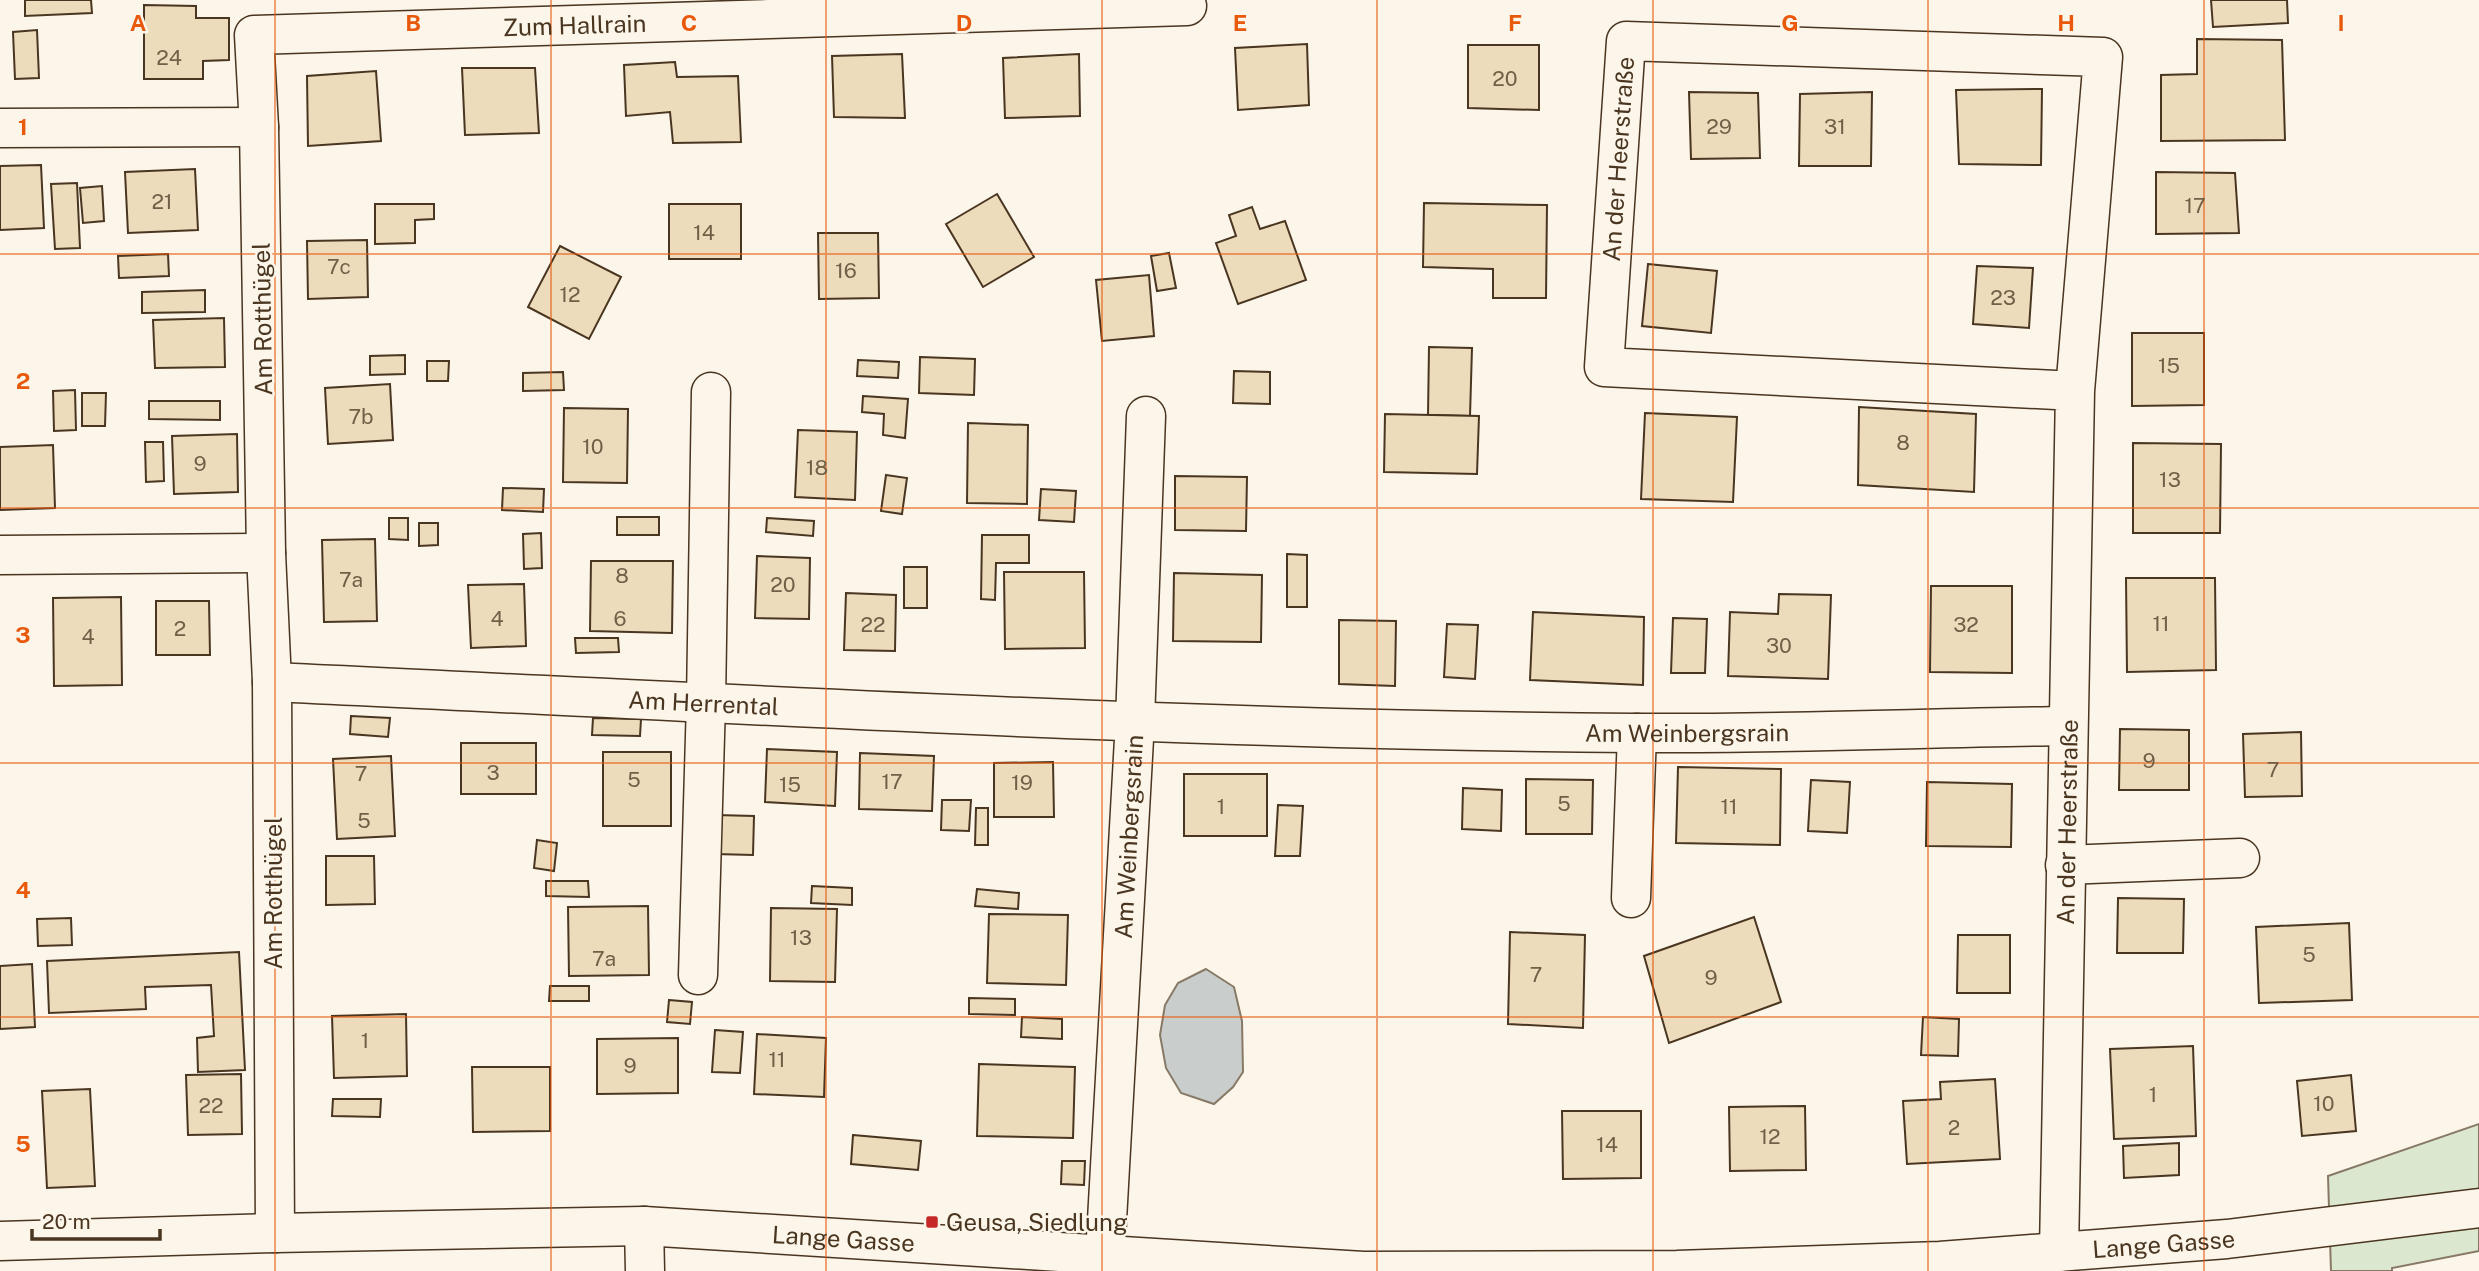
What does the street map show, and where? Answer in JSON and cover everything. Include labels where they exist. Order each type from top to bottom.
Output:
[{"type":"street","name":"Zum Hallrain","points":[[254,35],[1187,6]]},
{"type":"street","name":"Am Rotthügel","points":[[254,35],[259,127],[266,553],[272,682],[275,1233]]},
{"type":"street","name":"An der Heerstraße","points":[[2075,391],[1604,367],[1626,41],[2103,57],[2075,391],[2065,865],[2080,1258]]},
{"type":"street","points":[[0,128],[259,127]]},
{"type":"street","points":[[698,975],[711,392]]},
{"type":"street","name":"Am Weinbergsrain","points":[[1091,1260],[1135,721],[1146,416]]},
{"type":"street","points":[[0,555],[266,553]]},
{"type":"street","name":"Am Herrental","points":[[272,682],[1307,727]]},
{"type":"street","name":"Am Weinbergsrain","points":[[1307,727],[1637,733],[2068,726]]},
{"type":"street","points":[[1631,898],[1637,733]]},
{"type":"street","points":[[2065,865],[2241,858]]},
{"type":"street","name":"Lange Gasse","points":[[0,1241],[643,1226],[1091,1260],[1294,1269],[1677,1271],[2080,1258],[2479,1208]]},
{"type":"street","points":[[643,1226],[645,1271]]},
{"type":"green space","points":[[2479,1124],[2479,1251],[2392,1268],[2392,1271],[2331,1271],[2328,1176]]},
{"type":"shaded area","points":[[1206,969],[1234,987],[1242,1021],[1243,1072],[1233,1087],[1214,1104],[1181,1093],[1166,1068],[1160,1035],[1165,1005],[1178,983]]},
{"type":"building","points":[[25,0],[91,0],[92,13],[25,16]]},
{"type":"building","points":[[2211,0],[2287,0],[2288,23],[2213,27]]},
{"type":"building","points":[[144,5],[196,6],[196,18],[229,18],[229,60],[203,61],[203,79],[144,79]]},
{"type":"building","points":[[37,30],[39,78],[15,79],[13,32]]},
{"type":"building","points":[[2197,39],[2282,40],[2285,140],[2161,141],[2161,75],[2197,74]]},
{"type":"building","points":[[1307,44],[1309,105],[1238,110],[1235,48]]},
{"type":"building","points":[[1468,45],[1539,45],[1539,110],[1468,108]]},
{"type":"building","points":[[902,54],[905,118],[834,117],[832,56]]},
{"type":"building","points":[[1079,54],[1080,116],[1005,118],[1003,58]]},
{"type":"building","points":[[675,62],[677,77],[738,76],[741,142],[673,143],[670,112],[626,116],[624,65]]},
{"type":"building","points":[[462,68],[535,68],[539,133],[465,135]]},
{"type":"building","points":[[376,71],[381,141],[308,146],[307,76]]},
{"type":"building","points":[[2042,89],[2041,165],[1959,164],[1956,90]]},
{"type":"building","points":[[1689,92],[1758,93],[1760,158],[1691,159]]},
{"type":"building","points":[[1872,92],[1871,166],[1799,166],[1800,94]]},
{"type":"building","points":[[41,165],[44,228],[0,230],[0,166]]},
{"type":"building","points":[[195,169],[198,230],[128,233],[125,172]]},
{"type":"building","points":[[2156,172],[2235,173],[2239,233],[2156,234]]},
{"type":"building","points":[[77,183],[80,248],[55,249],[51,184]]},
{"type":"building","points":[[102,186],[104,221],[83,223],[80,188]]},
{"type":"building","points":[[997,194],[1034,257],[983,287],[946,224]]},
{"type":"building","points":[[1424,203],[1547,205],[1546,298],[1493,298],[1493,269],[1423,267]]},
{"type":"building","points":[[375,204],[434,204],[434,219],[415,220],[415,243],[375,244]]},
{"type":"building","points":[[669,204],[741,204],[741,259],[669,259]]},
{"type":"building","points":[[1252,207],[1260,229],[1285,221],[1306,280],[1238,304],[1216,243],[1236,236],[1229,215]]},
{"type":"building","points":[[818,233],[878,233],[879,298],[819,299]]},
{"type":"building","points":[[367,240],[368,297],[308,299],[307,241]]},
{"type":"building","points":[[560,246],[621,277],[589,339],[528,307]]},
{"type":"building","points":[[1169,253],[1176,288],[1157,291],[1151,256]]},
{"type":"building","points":[[168,254],[169,276],[119,278],[118,256]]},
{"type":"building","points":[[1648,264],[1717,271],[1711,333],[1642,326]]},
{"type":"building","points":[[1977,266],[2033,268],[2029,328],[1973,324]]},
{"type":"building","points":[[1149,275],[1154,336],[1102,341],[1096,280]]},
{"type":"building","points":[[205,290],[205,312],[142,313],[142,292]]},
{"type":"building","points":[[224,318],[225,367],[155,368],[153,320]]},
{"type":"building","points":[[2132,333],[2204,333],[2204,405],[2132,406]]},
{"type":"building","points":[[1429,347],[1472,348],[1470,416],[1428,415]]},
{"type":"building","points":[[405,355],[405,374],[370,375],[370,356]]},
{"type":"building","points":[[920,357],[975,359],[974,395],[919,393]]},
{"type":"building","points":[[858,360],[899,362],[898,378],[857,376]]},
{"type":"building","points":[[427,361],[449,361],[448,381],[427,381]]},
{"type":"building","points":[[1234,371],[1270,372],[1270,404],[1233,403]]},
{"type":"building","points":[[563,372],[564,390],[523,391],[523,373]]},
{"type":"building","points":[[390,384],[393,440],[328,444],[325,388]]},
{"type":"building","points":[[75,390],[76,430],[54,431],[53,391]]},
{"type":"building","points":[[82,393],[106,393],[105,426],[82,426]]},
{"type":"building","points":[[863,396],[908,399],[905,438],[883,435],[884,414],[862,412]]},
{"type":"building","points":[[149,401],[220,401],[220,420],[149,419]]},
{"type":"building","points":[[1859,407],[1976,414],[1974,492],[1858,485]]},
{"type":"building","points":[[564,408],[628,409],[627,483],[563,482]]},
{"type":"building","points":[[1645,413],[1737,417],[1733,502],[1641,499]]},
{"type":"building","points":[[1385,414],[1479,416],[1477,474],[1384,472]]},
{"type":"building","points":[[968,423],[1028,425],[1027,504],[967,503]]},
{"type":"building","points":[[798,430],[857,432],[855,500],[795,497]]},
{"type":"building","points":[[237,434],[238,492],[174,494],[172,436]]},
{"type":"building","points":[[145,442],[163,442],[164,481],[146,482]]},
{"type":"building","points":[[2133,443],[2221,444],[2220,533],[2133,533]]},
{"type":"building","points":[[53,445],[55,508],[0,510],[0,447]]},
{"type":"building","points":[[886,475],[907,478],[902,514],[881,511]]},
{"type":"building","points":[[1175,476],[1247,477],[1246,531],[1175,530]]},
{"type":"building","points":[[503,488],[544,489],[543,512],[502,510]]},
{"type":"building","points":[[1041,489],[1076,491],[1074,522],[1039,520]]},
{"type":"building","points":[[617,517],[659,517],[659,535],[617,535]]},
{"type":"building","points":[[389,518],[408,518],[408,540],[389,539]]},
{"type":"building","points":[[767,518],[814,521],[813,536],[766,532]]},
{"type":"building","points":[[419,523],[438,523],[438,545],[419,546]]},
{"type":"building","points":[[541,533],[542,568],[524,569],[523,534]]},
{"type":"building","points":[[982,535],[1029,535],[1029,563],[996,563],[995,600],[981,599]]},
{"type":"building","points":[[375,539],[377,621],[324,622],[322,540]]},
{"type":"building","points":[[1287,554],[1307,555],[1307,607],[1287,607]]},
{"type":"building","points":[[757,556],[810,558],[809,619],[755,618]]},
{"type":"building","points":[[591,561],[673,561],[672,633],[590,631]]},
{"type":"building","points":[[904,567],[927,567],[927,608],[904,608]]},
{"type":"building","points":[[1004,572],[1084,572],[1085,648],[1005,649]]},
{"type":"building","points":[[1174,573],[1262,575],[1261,642],[1173,641]]},
{"type":"building","points":[[2126,578],[2215,578],[2216,670],[2127,672]]},
{"type":"building","points":[[524,584],[526,646],[471,648],[468,585]]},
{"type":"building","points":[[1931,586],[2012,586],[2012,673],[1930,672]]},
{"type":"building","points":[[846,593],[896,595],[895,651],[844,650]]},
{"type":"building","points":[[1779,594],[1831,595],[1828,679],[1728,676],[1730,612],[1778,614]]},
{"type":"building","points":[[121,597],[122,685],[54,686],[53,598]]},
{"type":"building","points":[[156,601],[209,601],[210,655],[156,655]]},
{"type":"building","points":[[1533,612],[1644,617],[1643,685],[1530,680]]},
{"type":"building","points":[[1673,618],[1707,619],[1705,673],[1671,673]]},
{"type":"building","points":[[1339,620],[1396,621],[1395,686],[1339,684]]},
{"type":"building","points":[[1447,624],[1478,625],[1475,679],[1444,677]]},
{"type":"building","points":[[575,638],[618,638],[619,652],[576,653]]},
{"type":"building","points":[[351,716],[390,718],[388,737],[350,734]]},
{"type":"building","points":[[593,718],[641,719],[640,736],[592,735]]},
{"type":"building","points":[[2120,729],[2189,730],[2189,790],[2119,790]]},
{"type":"building","points":[[2301,732],[2302,796],[2245,797],[2243,734]]},
{"type":"building","points":[[461,743],[536,743],[536,794],[461,794]]},
{"type":"building","points":[[767,749],[837,752],[835,806],[765,802]]},
{"type":"building","points":[[603,752],[671,752],[671,826],[603,826]]},
{"type":"building","points":[[860,753],[934,756],[932,811],[859,809]]},
{"type":"building","points":[[391,756],[395,836],[337,839],[333,759]]},
{"type":"building","points":[[1053,762],[1054,817],[994,817],[994,763]]},
{"type":"building","points":[[1678,767],[1781,769],[1780,845],[1676,843]]},
{"type":"building","points":[[1184,774],[1267,774],[1267,836],[1184,836]]},
{"type":"building","points":[[1526,779],[1593,780],[1592,834],[1526,834]]},
{"type":"building","points":[[1811,780],[1850,782],[1847,833],[1808,831]]},
{"type":"building","points":[[1927,782],[2012,784],[2011,847],[1926,846]]},
{"type":"building","points":[[1463,788],[1502,790],[1501,831],[1462,829]]},
{"type":"building","points":[[942,800],[971,800],[969,831],[941,830]]},
{"type":"building","points":[[1278,805],[1303,806],[1300,856],[1275,856]]},
{"type":"building","points":[[976,808],[988,808],[988,845],[975,845]]},
{"type":"building","points":[[716,815],[754,816],[753,855],[715,854]]},
{"type":"building","points":[[537,840],[557,843],[554,871],[534,868]]},
{"type":"building","points":[[326,856],[374,856],[375,904],[326,905]]},
{"type":"building","points":[[546,881],[588,881],[589,897],[546,896]]},
{"type":"building","points":[[812,886],[852,888],[852,905],[811,903]]},
{"type":"building","points":[[977,889],[1019,893],[1018,909],[975,906]]},
{"type":"building","points":[[2118,898],[2184,899],[2183,953],[2117,953]]},
{"type":"building","points":[[648,906],[649,975],[569,976],[568,907]]},
{"type":"building","points":[[771,908],[837,909],[835,982],[770,981]]},
{"type":"building","points":[[989,914],[1068,915],[1066,985],[987,983]]},
{"type":"building","points":[[1754,917],[1781,1002],[1669,1043],[1644,956]]},
{"type":"building","points":[[71,918],[72,945],[38,946],[37,919]]},
{"type":"building","points":[[2349,923],[2352,1000],[2259,1003],[2256,927]]},
{"type":"building","points":[[1510,932],[1585,935],[1583,1028],[1508,1024]]},
{"type":"building","points":[[1958,935],[2010,935],[2010,993],[1957,993]]},
{"type":"building","points":[[239,952],[245,1070],[198,1072],[197,1038],[214,1036],[211,985],[145,987],[146,1009],[49,1013],[47,961]]},
{"type":"building","points":[[32,964],[35,1027],[0,1029],[0,966]]},
{"type":"building","points":[[550,986],[589,986],[589,1001],[549,1001]]},
{"type":"building","points":[[969,998],[1015,999],[1015,1015],[969,1014]]},
{"type":"building","points":[[669,1000],[692,1002],[690,1024],[667,1022]]},
{"type":"building","points":[[406,1014],[407,1076],[334,1078],[332,1016]]},
{"type":"building","points":[[1022,1017],[1062,1019],[1062,1039],[1021,1037]]},
{"type":"building","points":[[1923,1017],[1959,1019],[1958,1056],[1921,1055]]},
{"type":"building","points":[[715,1030],[743,1032],[740,1073],[712,1072]]},
{"type":"building","points":[[757,1034],[826,1038],[824,1097],[754,1094]]},
{"type":"building","points":[[678,1038],[678,1093],[597,1094],[597,1039]]},
{"type":"building","points":[[2193,1046],[2196,1136],[2114,1139],[2110,1049]]},
{"type":"building","points":[[979,1064],[1075,1067],[1073,1138],[977,1136]]},
{"type":"building","points":[[472,1067],[550,1067],[550,1131],[473,1132]]},
{"type":"building","points":[[241,1074],[242,1134],[188,1135],[186,1075]]},
{"type":"building","points":[[2351,1075],[2356,1131],[2302,1136],[2297,1081]]},
{"type":"building","points":[[1995,1079],[2000,1159],[1907,1164],[1903,1101],[1941,1099],[1940,1082]]},
{"type":"building","points":[[90,1089],[95,1186],[47,1188],[42,1091]]},
{"type":"building","points":[[333,1099],[381,1099],[380,1117],[332,1116]]},
{"type":"building","points":[[1805,1106],[1806,1170],[1730,1171],[1729,1107]]},
{"type":"building","points":[[1562,1111],[1641,1111],[1641,1178],[1563,1179]]},
{"type":"building","points":[[853,1135],[921,1141],[918,1170],[851,1164]]},
{"type":"building","points":[[2179,1143],[2179,1175],[2124,1178],[2123,1146]]},
{"type":"building","points":[[1062,1161],[1085,1161],[1084,1185],[1061,1184]]},
{"type":"place","name":"Geusa, Siedlung","points":[[932,1222]]}]
